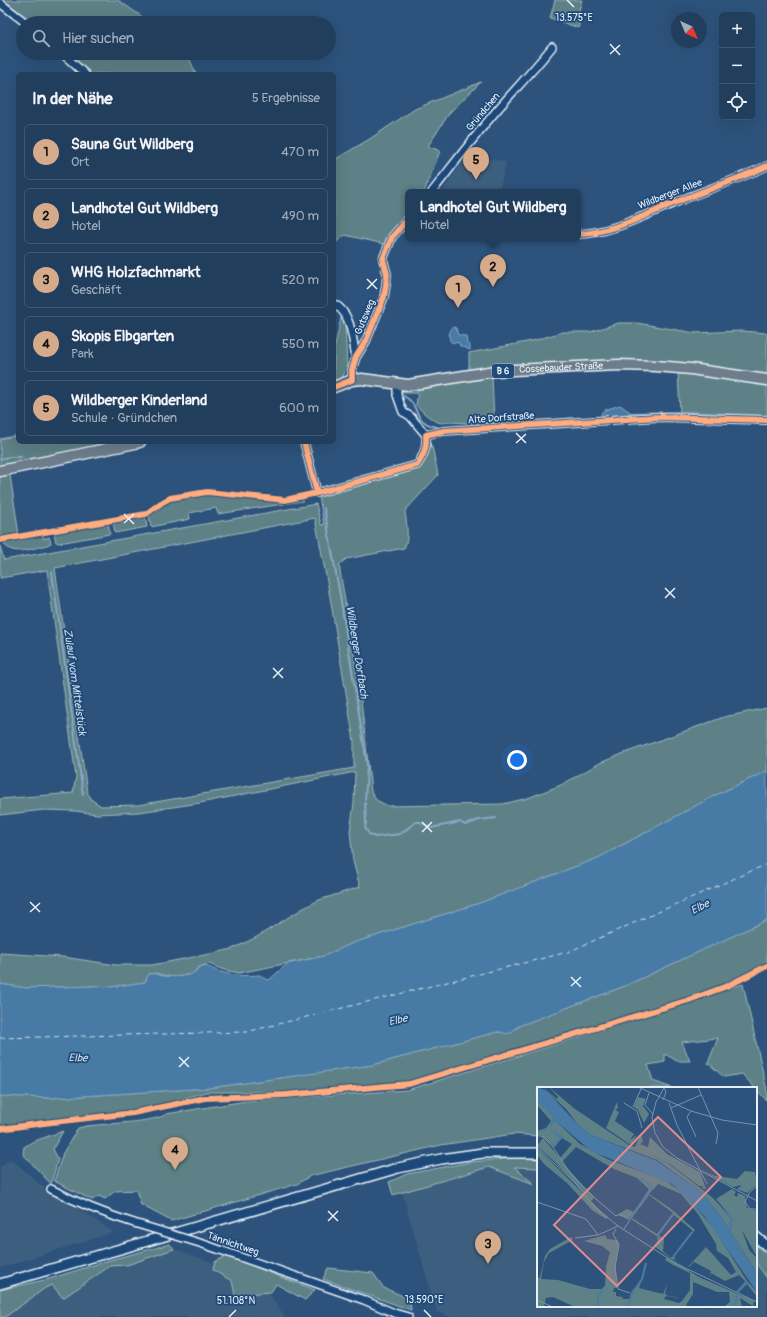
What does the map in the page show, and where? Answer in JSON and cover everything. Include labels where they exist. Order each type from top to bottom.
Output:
[{"type":"main road","name":"Cossebauder Straße","points":[[336,386],[352,380],[362,379],[397,384],[418,384],[495,371],[618,365],[692,369],[767,380]]},
{"type":"main road","points":[[0,471],[130,444]]},
{"type":"main road","points":[[0,1284],[398,1168],[441,1159],[483,1153],[537,1153]]},
{"type":"main road","points":[[757,1238],[767,1246]]},
{"type":"street","points":[[0,3],[17,16]]},
{"type":"street","name":"Gründchen","points":[[434,189],[473,138],[552,48]]},
{"type":"street","points":[[70,60],[83,72]]},
{"type":"street","name":"Wildberger Allee","points":[[581,234],[594,233],[614,227],[688,197],[739,179],[767,166]]},
{"type":"street","name":"Gutsweg","points":[[352,380],[352,370],[356,356],[366,341],[384,297],[386,274],[383,259],[392,237],[405,222]]},
{"type":"street","points":[[336,305],[346,314],[356,356]]},
{"type":"street","points":[[305,444],[317,493],[417,465],[423,456],[426,435],[410,416],[403,412],[397,395],[397,384]]},
{"type":"street","name":"Alte Dorfstraße","points":[[426,435],[443,431],[658,417],[767,420]]},
{"type":"street","name":"Tännichtweg","points":[[51,1190],[108,1215],[203,1244],[364,1300],[408,1317]]},
{"type":"shaded area","points":[[467,154],[506,162],[500,189],[444,189]]},
{"type":"shaded area","points":[[11,1159],[50,1193],[114,1232],[0,1268],[0,1167]]},
{"type":"shaded area","points":[[489,1167],[532,1184],[513,1167],[537,1168],[537,1307],[757,1307],[757,1264],[767,1278],[767,1317],[451,1317],[437,1312],[402,1192]]},
{"type":"shaded area","points":[[174,1249],[259,1279],[285,1317],[5,1317],[45,1288],[52,1285],[63,1298],[110,1266],[127,1265]]},
{"type":"green space","points":[[1,0],[118,0],[141,16],[21,16]]},
{"type":"green space","points":[[555,0],[582,0],[579,10],[579,28],[550,18]]},
{"type":"green space","points":[[73,60],[190,60],[195,72],[86,72]]},
{"type":"green space","points":[[481,82],[450,112],[428,146],[440,151],[425,189],[405,189],[405,218],[384,244],[345,235],[336,242],[336,159],[415,109]]},
{"type":"green space","points":[[341,318],[345,325],[347,365],[343,377],[336,380],[336,342]]},
{"type":"green space","points":[[618,323],[637,323],[695,333],[741,331],[767,333],[767,377],[623,361],[532,364],[469,371],[469,353],[532,341],[563,332],[590,332]]},
{"type":"green space","points":[[678,371],[767,383],[767,418],[680,414]]},
{"type":"green space","points":[[492,376],[494,423],[440,423],[429,417],[416,405],[418,393],[401,393],[404,389],[420,388]]},
{"type":"green space","points":[[16,435],[16,444],[116,444],[0,467],[0,439]]},
{"type":"green space","points":[[428,446],[432,446],[438,475],[405,511],[407,540],[404,548],[346,559],[339,565],[360,691],[371,791],[376,800],[388,806],[503,804],[528,798],[561,785],[600,763],[622,754],[724,717],[767,708],[767,771],[714,796],[598,858],[480,903],[353,943],[324,956],[239,973],[224,970],[209,964],[199,967],[192,974],[174,977],[156,973],[149,974],[145,982],[111,987],[26,988],[0,984],[0,953],[63,957],[116,965],[152,965],[232,949],[255,938],[319,900],[360,887],[353,861],[350,831],[354,803],[355,772],[200,803],[139,812],[97,814],[75,811],[44,810],[0,815],[0,799],[73,793],[76,777],[47,570],[0,578],[0,546],[4,560],[316,504],[321,525],[324,525],[319,496],[418,469],[425,459]],"holes":[[[315,518],[354,741],[354,768],[138,805],[101,806],[92,800],[87,792],[55,568]]]},
{"type":"green space","points":[[10,475],[19,535],[0,538],[0,477]]},
{"type":"green space","points":[[206,494],[285,502],[304,498],[303,501],[218,514],[216,508],[189,513],[190,519],[151,527],[149,515],[163,504],[171,500]]},
{"type":"green space","points":[[145,515],[147,527],[115,533],[113,521]]},
{"type":"green space","points":[[108,522],[110,534],[59,543],[56,542],[54,532]]},
{"type":"green space","points":[[43,535],[44,539],[49,537],[51,543],[29,550],[11,550],[3,542]]},
{"type":"green space","points":[[767,920],[767,965],[744,976],[709,991],[673,1003],[407,1082],[296,1092],[207,1092],[149,1108],[0,1126],[0,1096],[51,1098],[209,1088],[372,1065],[497,1032],[504,1033],[514,1030],[521,1025],[625,986]]},
{"type":"green space","points":[[743,984],[767,1091],[767,1101],[757,1090],[757,1087],[754,1087],[742,1074],[724,1077],[708,1063],[718,1038],[682,1042],[690,1061],[677,1061],[665,1054],[665,1062],[648,1065],[653,1081],[669,1087],[537,1087],[537,1136],[514,1134],[441,1145],[310,1176],[297,1184],[171,1221],[141,1205],[136,1190],[115,1191],[105,1199],[99,1196],[92,1200],[54,1181],[63,1153],[78,1128],[142,1121],[161,1117],[166,1114],[246,1101],[407,1090],[580,1037]]},
{"type":"green space","points":[[63,1131],[53,1149],[58,1159],[51,1184],[23,1154],[24,1147],[32,1142]]},
{"type":"green space","points":[[515,1158],[537,1159],[537,1168],[514,1167],[534,1184],[489,1167],[393,1195],[389,1182],[407,1174],[471,1162]]},
{"type":"green space","points":[[170,1244],[174,1249],[127,1265],[110,1266],[63,1298],[52,1285],[45,1288],[5,1317],[0,1317],[0,1290],[49,1279],[110,1260]]},
{"type":"green space","points":[[757,1246],[767,1255],[767,1278],[757,1264]]},
{"type":"green space","points":[[226,1256],[315,1290],[305,1300],[276,1284],[271,1292],[235,1295],[232,1281],[213,1270],[215,1262]]},
{"type":"green space","points":[[328,1268],[373,1273],[384,1288],[410,1299],[411,1310],[323,1279]]},
{"type":"water","points":[[453,327],[456,328],[458,335],[466,336],[467,344],[470,345],[470,350],[460,346],[459,343],[451,342],[449,334]]},
{"type":"water","points":[[620,405],[630,412],[630,414],[601,416],[602,412],[605,410]]},
{"type":"water","name":"Elbe","points":[[767,771],[767,920],[625,986],[521,1025],[515,1028],[513,1032],[506,1034],[497,1032],[372,1065],[209,1088],[51,1098],[0,1096],[0,984],[26,988],[111,987],[145,982],[149,974],[170,977],[188,975],[204,966],[231,974],[245,976],[260,975],[269,980],[287,964],[324,956],[353,943],[480,903],[598,858],[714,796]]},
{"type":"waterway","points":[[404,396],[410,400],[420,418],[424,422],[441,428]]},
{"type":"waterway","points":[[630,413],[684,412],[767,416]]},
{"type":"waterway","points":[[541,421],[578,418]]},
{"type":"waterway","name":"Zulauf vom Mittelstück","points":[[0,459],[21,457]]},
{"type":"waterway","name":"Wildberger Dorfbach","points":[[324,508],[340,595],[367,764],[365,799]]},
{"type":"waterway","name":"Zulauf vom Mittelstück","points":[[52,572],[83,794]]},
{"type":"waterway","name":"Wildberger Dorfbach","points":[[365,803],[365,828],[370,835],[376,837],[400,834],[416,822],[420,822],[431,828],[460,822],[465,825],[479,820],[496,818]]},
{"type":"ferry route","points":[[0,1038],[246,1032],[568,952],[767,864]]},
{"type":"cycle path","points":[[581,234],[603,231],[616,227],[767,166]]},
{"type":"cycle path","points":[[336,386],[352,380],[352,370],[356,357],[366,341],[384,297],[387,274],[383,259],[392,237],[405,222]]},
{"type":"cycle path","points":[[0,540],[146,514],[170,498],[207,492],[285,500],[317,493],[417,465],[422,458],[426,443],[426,435],[443,431],[658,417],[767,420]]},
{"type":"cycle path","points":[[305,444],[317,493]]},
{"type":"cycle path","points":[[0,1129],[133,1113],[205,1098],[285,1095],[409,1084],[689,1000],[727,986],[767,966]]},
{"type":"place","name":"Wildberger Kinderland","points":[[476,180]]},
{"type":"place","name":"Landhotel Gut Wildberg","points":[[493,287]]},
{"type":"place","name":"Sauna Gut Wildberg","points":[[458,308]]},
{"type":"place","name":"Skopis Elbgarten","points":[[175,1170]]},
{"type":"place","name":"WHG Holzfachmarkt","points":[[488,1264]]}]
